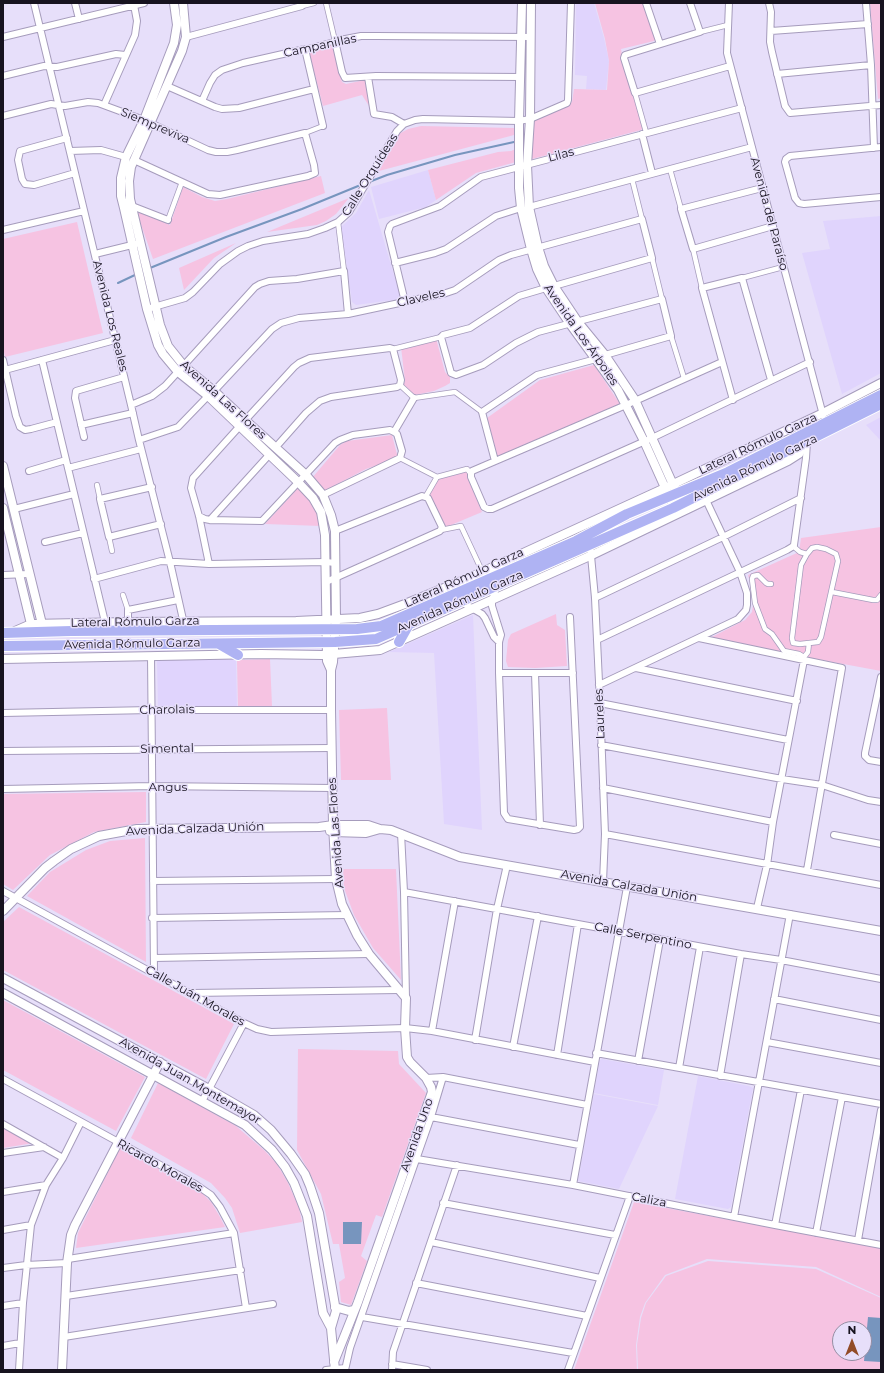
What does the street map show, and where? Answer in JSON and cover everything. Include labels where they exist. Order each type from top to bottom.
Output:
[{"type":"main road","name":"Avenida Rómulo Garza","points":[[3,646],[219,644],[381,626],[576,541],[671,491],[736,468],[824,418],[881,395]]},
{"type":"main road","name":"Avenida Rómulo Garza","points":[[8,633],[41,627],[184,626],[331,631],[376,639],[497,586],[591,550],[679,509],[881,404]]},
{"type":"main road","points":[[455,593],[466,580],[482,582]]},
{"type":"main road","points":[[399,642],[408,626]]},
{"type":"main road","points":[[3,642],[35,638],[41,627]]},
{"type":"main road","points":[[41,627],[47,637],[56,640],[103,644]]},
{"type":"main road","points":[[219,644],[238,655]]},
{"type":"street","name":"Avenida Los Reales","points":[[34,3],[116,340],[138,440],[152,487],[184,626]]},
{"type":"street","points":[[75,3],[79,19]]},
{"type":"street","points":[[3,37],[144,3]]},
{"type":"street","name":"Avenida Las Flores","points":[[174,3],[177,25],[176,36],[147,121],[130,159],[122,170],[121,196],[137,243],[165,340],[175,355],[181,369]]},
{"type":"street","name":"Avenida Las Flores","points":[[147,121],[167,86],[186,37],[183,3]]},
{"type":"street","points":[[186,37],[314,3]]},
{"type":"street","points":[[326,3],[342,72],[345,78],[521,77]]},
{"type":"street","name":"Avenida Los Árboles","points":[[522,3],[521,77],[518,121],[523,166],[525,208],[534,248],[544,266],[550,287],[596,359],[618,390],[671,491]]},
{"type":"street","name":"Avenida Los Árboles","points":[[523,166],[530,119],[531,3]]},
{"type":"street","name":"Calle Orquídeas","points":[[147,309],[185,298],[193,292],[220,264],[243,248],[263,241],[308,234],[338,222],[349,212],[397,131],[404,124],[423,119],[518,121],[530,119],[567,102],[571,3]]},
{"type":"street","points":[[646,3],[660,44]]},
{"type":"street","points":[[690,3],[700,32]]},
{"type":"street","name":"Avenida del Paraíso","points":[[729,3],[727,53],[824,418]]},
{"type":"street","points":[[769,3],[771,12],[770,42],[785,106],[790,112],[881,105]]},
{"type":"street","points":[[866,3],[871,65],[874,148]]},
{"type":"street","points":[[104,105],[136,29],[137,21],[134,5]]},
{"type":"street","points":[[771,31],[868,24]]},
{"type":"street","points":[[652,173],[635,93],[624,58],[625,55],[728,25]]},
{"type":"street","name":"Campanillas","points":[[202,101],[215,75],[222,70],[243,63],[335,41],[361,36],[531,37]]},
{"type":"street","points":[[70,151],[101,150],[130,159],[208,194],[220,196],[308,176],[315,173],[314,164],[305,133],[323,126],[305,49]]},
{"type":"street","points":[[3,76],[40,67],[57,67],[116,54],[125,55]]},
{"type":"street","points":[[777,74],[871,65]]},
{"type":"street","points":[[635,93],[730,66]]},
{"type":"street","points":[[368,77],[374,114],[392,117],[404,124]]},
{"type":"street","points":[[167,86],[222,109],[239,108],[314,89]]},
{"type":"street","name":"Siempreviva","points":[[3,116],[52,104],[69,106],[92,102],[147,121],[208,150],[216,152],[237,150],[305,133]]},
{"type":"street","name":"Lilas","points":[[395,263],[388,232],[390,226],[440,206],[481,177],[742,108]]},
{"type":"street","points":[[67,138],[22,150],[18,153],[22,179],[27,185],[34,185],[75,173]]},
{"type":"street","points":[[405,302],[395,263],[446,249],[496,216],[752,147]]},
{"type":"street","points":[[881,147],[790,156],[785,162],[795,198],[798,203],[804,204],[881,197]]},
{"type":"street","name":"Avenida Las Flores","points":[[130,159],[129,192],[147,309],[158,345],[163,354],[211,393],[242,424],[269,455],[313,498],[321,512],[325,535],[326,582],[331,631]]},
{"type":"street","points":[[670,169],[733,400]]},
{"type":"street","points":[[632,179],[671,336],[684,378]]},
{"type":"street","points":[[132,206],[168,220],[182,182]]},
{"type":"street","points":[[681,209],[762,188]]},
{"type":"street","points":[[3,230],[84,211]]},
{"type":"street","name":"Claveles","points":[[138,440],[178,427],[276,326],[288,320],[348,314],[446,293],[455,290],[499,260],[511,254],[642,219]]},
{"type":"street","points":[[338,222],[348,314]]},
{"type":"street","points":[[693,249],[773,226]]},
{"type":"street","points":[[95,254],[137,243]]},
{"type":"street","points":[[209,564],[199,516],[191,488],[193,478],[294,367],[304,360],[393,348],[441,337],[443,335],[470,328],[519,296],[652,258]]},
{"type":"street","points":[[702,288],[783,267]]},
{"type":"street","points":[[131,405],[158,392],[260,284],[269,281],[297,279],[344,271]]},
{"type":"street","points":[[742,278],[771,380]]},
{"type":"street","points":[[441,337],[451,373],[456,375],[483,365],[526,337],[538,332],[662,299]]},
{"type":"street","name":"Avenida Los Árboles","points":[[574,323],[605,355],[635,400],[652,438],[679,509]]},
{"type":"street","points":[[605,355],[671,336]]},
{"type":"street","points":[[6,370],[116,340]]},
{"type":"street","points":[[393,348],[401,380],[400,385]]},
{"type":"street","points":[[482,412],[538,375],[596,359]]},
{"type":"street","points":[[3,360],[17,421],[22,429],[31,430],[57,422]]},
{"type":"street","points":[[42,360],[105,622]]},
{"type":"street","points":[[471,474],[472,471],[494,461],[626,405],[722,362]]},
{"type":"street","points":[[400,458],[437,477],[467,469],[471,474],[484,507],[492,509],[652,438],[810,362]]},
{"type":"street","points":[[84,437],[75,393],[81,389],[124,377]]},
{"type":"street","name":"Lateral Rómulo Garza","points":[[824,418],[881,383]]},
{"type":"street","points":[[400,385],[414,398]]},
{"type":"street","points":[[276,447],[306,413],[320,401],[331,397],[397,387],[400,385]]},
{"type":"street","points":[[414,398],[455,392],[482,412],[494,461]]},
{"type":"street","points":[[394,432],[414,398]]},
{"type":"street","points":[[81,425],[133,413]]},
{"type":"street","name":"Avenida Las Flores","points":[[242,424],[276,447],[306,475],[322,495],[331,515],[335,530],[335,578],[330,655],[327,662],[331,670],[331,748],[336,879],[342,904],[355,931],[369,954],[406,998]]},
{"type":"street","points":[[199,516],[210,520],[260,522],[264,520],[335,443],[343,437],[390,430],[397,434],[402,451],[400,458],[322,495]]},
{"type":"street","points":[[597,640],[793,546],[806,458],[806,443]]},
{"type":"street","name":"Lateral Rómulo Garza","points":[[679,509],[706,500],[797,456],[806,443]]},
{"type":"street","points":[[68,468],[141,449]]},
{"type":"street","points":[[210,520],[269,455]]},
{"type":"street","points":[[29,472],[66,460]]},
{"type":"street","points":[[3,467],[41,627],[31,624],[8,633]]},
{"type":"street","points":[[426,496],[437,477]]},
{"type":"street","points":[[97,485],[112,551]]},
{"type":"street","points":[[100,499],[152,487]]},
{"type":"street","name":"Lateral Rómulo Garza","points":[[331,631],[360,618],[378,614],[466,580],[482,571],[671,491]]},
{"type":"street","points":[[14,509],[74,494]]},
{"type":"street","points":[[335,530],[422,496],[426,496]]},
{"type":"street","points":[[426,496],[442,530]]},
{"type":"street","points":[[595,598],[723,537],[800,498]]},
{"type":"street","points":[[599,685],[738,619],[746,610],[747,593],[740,572],[706,500]]},
{"type":"street","points":[[3,508],[31,624]]},
{"type":"street","points":[[109,537],[160,524]]},
{"type":"street","points":[[326,582],[442,530],[460,526],[482,571]]},
{"type":"street","points":[[45,542],[83,533]]},
{"type":"street","points":[[793,546],[800,552],[807,554]]},
{"type":"street","points":[[817,547],[836,554],[838,561],[832,592],[822,637],[818,642],[793,643],[792,638],[801,565],[812,548],[817,547]]},
{"type":"street","points":[[3,659],[330,655],[380,650],[492,600],[591,550]]},
{"type":"street","name":"Laureles","points":[[591,550],[600,703],[604,834],[603,882]]},
{"type":"street","points":[[94,579],[161,561],[209,564],[335,563]]},
{"type":"street","points":[[3,575],[29,574]]},
{"type":"street","points":[[772,584],[766,583],[758,575],[753,576],[752,579],[755,604],[765,629],[772,634],[784,651],[804,658]]},
{"type":"street","points":[[497,586],[492,600],[494,615],[500,633],[499,673],[504,814],[508,819],[574,830],[580,827],[570,617]]},
{"type":"street","points":[[832,592],[873,600],[877,600],[881,595]]},
{"type":"street","points":[[123,595],[128,610],[128,622]]},
{"type":"street","points":[[128,610],[178,600]]},
{"type":"street","points":[[461,602],[477,611],[485,618],[493,635],[499,642]]},
{"type":"street","name":"Lateral Rómulo Garza","points":[[41,627],[105,622],[184,626]]},
{"type":"street","points":[[699,638],[804,658],[842,668],[807,870]]},
{"type":"street","points":[[758,908],[767,865],[773,822],[788,740],[797,701],[804,658],[808,652],[809,643]]},
{"type":"street","points":[[151,656],[152,918],[154,972]]},
{"type":"street","points":[[636,668],[797,701]]},
{"type":"street","points":[[499,673],[573,673]]},
{"type":"street","points":[[535,673],[540,825]]},
{"type":"street","points":[[881,677],[874,716],[865,752],[865,756],[869,760],[881,762]]},
{"type":"street","points":[[600,703],[788,740]]},
{"type":"street","name":"Charolais","points":[[3,713],[151,710],[331,710]]},
{"type":"street","points":[[874,716],[881,717]]},
{"type":"street","points":[[601,745],[782,779],[822,785],[868,800],[881,802]]},
{"type":"street","name":"Simental","points":[[3,751],[331,748]]},
{"type":"street","name":"Angus","points":[[3,788],[151,786],[332,788]]},
{"type":"street","points":[[603,788],[773,822]]},
{"type":"street","name":"Avenida Calzada Unión","points":[[3,911],[45,868],[64,853],[103,835],[137,829],[333,828],[368,826],[401,833],[456,856],[627,887],[758,908],[881,931]]},
{"type":"street","points":[[401,833],[404,892],[406,998],[405,1028],[408,1060],[426,1078],[443,1077],[587,1105]]},
{"type":"street","points":[[604,834],[767,865],[807,870],[881,885]]},
{"type":"street","points":[[834,835],[881,844]]},
{"type":"street","points":[[475,1040],[497,909],[507,865]]},
{"type":"street","points":[[153,880],[336,879]]},
{"type":"street","points":[[573,1185],[579,1145],[627,887]]},
{"type":"street","name":"Calle Juán Morales","points":[[3,890],[257,1029],[271,1032],[405,1028],[432,1031],[595,1062]]},
{"type":"street","name":"Calle Serpentino","points":[[404,892],[660,940],[881,978]]},
{"type":"street","points":[[432,1031],[455,902]]},
{"type":"street","points":[[734,1217],[790,914]]},
{"type":"street","points":[[152,918],[347,915]]},
{"type":"street","points":[[513,1047],[538,916]]},
{"type":"street","points":[[557,1055],[578,924]]},
{"type":"street","points":[[638,1061],[660,940]]},
{"type":"street","points":[[679,1068],[700,947]]},
{"type":"street","points":[[154,958],[369,954]]},
{"type":"street","points":[[720,1076],[741,954]]},
{"type":"street","name":"Avenida Juan Montemayor","points":[[3,978],[209,1089],[254,1115],[271,1130],[305,1174],[319,1214],[335,1307],[334,1319],[331,1328]]},
{"type":"street","points":[[192,994],[399,990]]},
{"type":"street","name":"Avenida Juan Montemayor","points":[[3,993],[245,1125],[280,1159],[294,1183],[307,1216],[323,1312],[331,1328],[334,1367]]},
{"type":"street","points":[[774,999],[881,1020]]},
{"type":"street","points":[[202,1101],[244,1023]]},
{"type":"street","points":[[766,1042],[881,1063]]},
{"type":"street","points":[[596,1053],[881,1104]]},
{"type":"street","points":[[62,1370],[68,1261],[70,1243],[75,1225],[160,1062]]},
{"type":"street","name":"Avenida Uno","points":[[345,1369],[350,1348],[432,1117],[443,1077]]},
{"type":"street","name":"Avenida Uno","points":[[334,1367],[432,1092],[430,1084],[426,1078]]},
{"type":"street","name":"Ricardo Morales","points":[[3,1079],[195,1184],[210,1195],[220,1206],[234,1232],[246,1308]]},
{"type":"street","points":[[775,1225],[800,1090]]},
{"type":"street","points":[[816,1233],[842,1097]]},
{"type":"street","points":[[858,1240],[881,1110]]},
{"type":"street","points":[[432,1117],[579,1145]]},
{"type":"street","points":[[19,1370],[26,1264],[31,1225],[46,1185],[63,1158],[81,1122]]},
{"type":"street","points":[[3,1124],[63,1158]]},
{"type":"street","points":[[3,1153],[44,1147]]},
{"type":"street","name":"Caliza","points":[[417,1159],[573,1185],[881,1245]]},
{"type":"street","points":[[427,1370],[392,1367],[393,1352],[457,1165]]},
{"type":"street","points":[[3,1192],[46,1185]]},
{"type":"street","points":[[568,1370],[630,1196]]},
{"type":"street","points":[[443,1203],[615,1235]]},
{"type":"street","points":[[307,1216],[319,1214]]},
{"type":"street","points":[[3,1230],[31,1225]]},
{"type":"street","points":[[3,1268],[26,1264],[68,1261],[234,1232]]},
{"type":"street","points":[[431,1242],[600,1278]]},
{"type":"street","points":[[66,1296],[241,1270]]},
{"type":"street","points":[[416,1283],[587,1316]]},
{"type":"street","points":[[3,1306],[23,1303]]},
{"type":"street","points":[[64,1337],[273,1304]]},
{"type":"street","points":[[335,1307],[349,1311],[354,1310]]},
{"type":"street","points":[[362,1317],[573,1353]]},
{"type":"street","points":[[3,1346],[20,1343]]},
{"type":"street","points":[[326,1370],[334,1367],[345,1369]]},
{"type":"shaded area","points":[[576,3],[594,3],[609,61],[606,90],[586,89],[587,76],[575,75]]},
{"type":"shaded area","points":[[595,3],[643,3],[656,38],[654,41],[621,49],[624,66],[643,128],[641,130],[532,159],[532,119],[568,105],[572,102],[574,89],[607,90],[609,61],[605,39]]},
{"type":"shaded area","points":[[870,3],[881,3],[881,98],[878,99]]},
{"type":"shaded area","points":[[332,43],[342,82],[346,84],[365,80],[369,106],[362,95],[323,106],[308,49]]},
{"type":"shaded area","points":[[421,126],[514,128],[514,135],[379,171],[399,134],[408,129]]},
{"type":"shaded area","points":[[516,149],[516,162],[476,173],[436,200],[428,170],[498,152]]},
{"type":"shaded area","points":[[428,170],[436,200],[426,207],[379,219],[371,187]]},
{"type":"shaded area","points":[[321,176],[325,193],[153,259],[136,210],[170,225],[183,187],[202,197],[215,201]]},
{"type":"shaded area","points":[[369,190],[401,299],[356,305],[352,302],[341,227],[356,213]]},
{"type":"shaded area","points":[[349,198],[336,214],[317,225],[267,232]]},
{"type":"shaded area","points":[[881,216],[881,373],[842,394],[802,253],[830,249],[823,221]]},
{"type":"shaded area","points":[[77,222],[103,333],[5,357],[3,347],[3,239]]},
{"type":"shaded area","points":[[236,243],[214,258],[184,290],[179,268]]},
{"type":"shaded area","points":[[436,338],[445,372],[450,377],[450,383],[434,391],[415,395],[403,386],[405,381],[401,347]]},
{"type":"shaded area","points":[[594,365],[620,404],[498,459],[487,418],[540,380]]},
{"type":"shaded area","points":[[881,417],[881,441],[866,425]]},
{"type":"shaded area","points":[[392,435],[398,458],[366,469],[324,491],[312,478],[340,445],[347,441]]},
{"type":"shaded area","points":[[467,470],[467,476],[482,512],[444,528],[429,493],[439,478]]},
{"type":"shaded area","points":[[298,488],[313,503],[321,526],[265,524]]},
{"type":"shaded area","points":[[881,527],[881,671],[714,640],[710,638],[745,620],[752,612],[754,598],[748,575],[799,552],[801,538]]},
{"type":"shaded area","points":[[556,614],[557,625],[565,630],[567,666],[535,668],[508,667],[506,661],[508,640],[511,634]]},
{"type":"shaded area","points":[[473,615],[482,830],[444,824],[434,653],[389,652]]},
{"type":"shaded area","points":[[236,659],[237,707],[158,708],[157,660]]},
{"type":"shaded area","points":[[270,659],[272,706],[238,707],[237,660]]},
{"type":"shaded area","points":[[387,708],[391,780],[341,780],[339,710]]},
{"type":"shaded area","points":[[146,792],[146,822],[94,832],[50,855],[13,890],[3,884],[3,794]]},
{"type":"shaded area","points":[[145,838],[146,962],[27,896],[50,872],[86,850],[110,841]]},
{"type":"shaded area","points":[[343,869],[396,869],[401,980],[373,948],[354,915],[344,888]]},
{"type":"shaded area","points":[[19,907],[234,1024],[206,1079],[3,970],[3,922]]},
{"type":"shaded area","points":[[3,1000],[145,1077],[116,1131],[3,1070]]},
{"type":"shaded area","points":[[298,1049],[398,1051],[399,1064],[426,1093],[382,1217],[376,1215],[361,1256],[367,1261],[351,1305],[341,1302],[339,1282],[345,1278],[339,1244],[333,1244],[321,1194],[297,1150]]},
{"type":"shaded area","points":[[602,1059],[664,1070],[658,1105],[594,1093],[600,1060]]},
{"type":"shaded area","points":[[698,1076],[753,1088],[731,1207],[728,1209],[675,1199]]},
{"type":"shaded area","points":[[158,1083],[236,1126],[265,1151],[277,1164],[288,1183],[299,1208],[302,1222],[240,1233],[232,1208],[211,1183],[131,1138]]},
{"type":"shaded area","points":[[594,1094],[658,1106],[619,1189],[578,1181]]},
{"type":"shaded area","points":[[3,1127],[34,1143],[3,1148]]},
{"type":"shaded area","points":[[120,1148],[200,1191],[211,1202],[225,1227],[76,1248],[78,1233]]},
{"type":"shaded area","points":[[634,1202],[881,1248],[881,1297],[816,1267],[707,1259],[665,1275],[645,1303],[640,1317],[636,1345],[637,1370],[574,1370]]},
{"type":"shaded area","points":[[708,1261],[816,1269],[881,1298],[881,1370],[638,1370],[637,1345],[641,1318],[646,1303],[666,1276]]},
{"type":"water","points":[[343,1222],[362,1222],[361,1244],[343,1244]]},
{"type":"water","points":[[868,1317],[881,1318],[881,1362],[864,1361],[872,1361],[872,1321],[868,1321]]},
{"type":"waterway","points":[[369,182],[387,175],[455,155],[514,142]]},
{"type":"waterway","points":[[150,268],[363,184]]},
{"type":"waterway","points":[[118,283],[137,274]]}]
